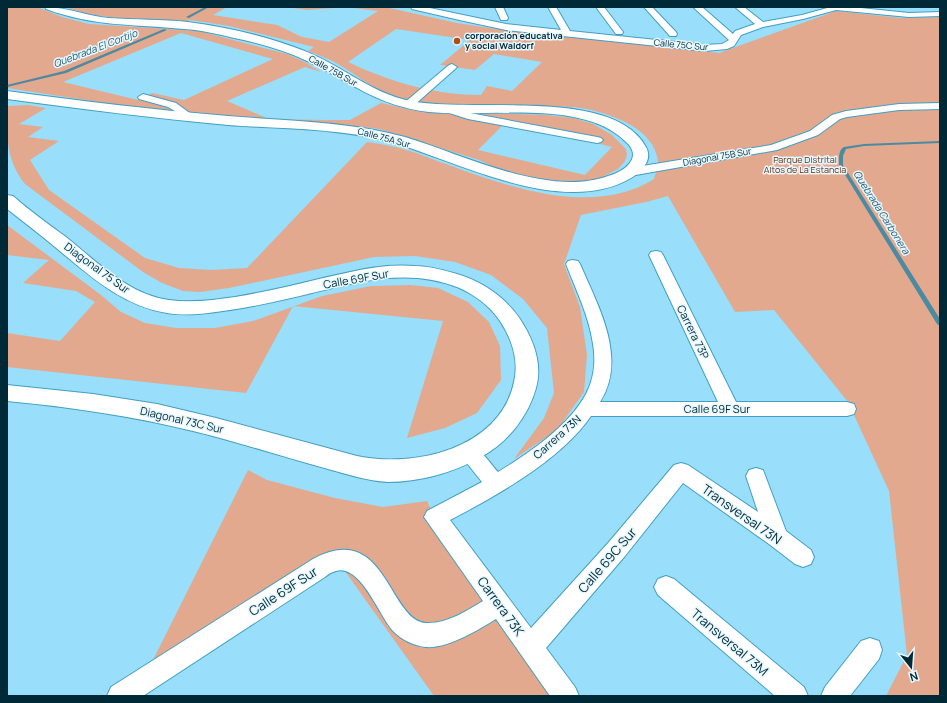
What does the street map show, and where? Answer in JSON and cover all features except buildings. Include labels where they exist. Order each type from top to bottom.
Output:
[{"type":"street","name":"Calle 75B Sur","points":[[50,7],[69,14],[93,20],[204,28],[278,46],[313,59],[372,92],[408,104],[444,108],[568,112],[590,116],[617,127],[629,136],[637,145],[641,157],[638,165],[630,172]]},
{"type":"street","name":"Calle 75C Sur","points":[[415,7],[485,23],[567,34],[705,48],[731,44],[738,33],[761,25],[803,17],[837,7],[909,15],[940,14]]},
{"type":"street","points":[[499,7],[504,18]]},
{"type":"street","points":[[552,7],[567,34]]},
{"type":"street","points":[[600,7],[619,32]]},
{"type":"street","points":[[648,7],[673,34]]},
{"type":"street","points":[[697,7],[733,39]]},
{"type":"street","points":[[739,7],[761,25]]},
{"type":"street","points":[[794,10],[803,17]]},
{"type":"street","points":[[408,104],[452,67]]},
{"type":"street","name":"Calle 75A Sur","points":[[7,95],[190,117],[361,131],[395,139],[491,172],[544,185],[572,186],[602,183],[630,172]]},
{"type":"street","name":"Calle 75A Sur","points":[[143,97],[172,105],[190,117]]},
{"type":"street","name":"Calle 75A Sur","points":[[7,100],[38,99]]},
{"type":"street","name":"Diagonal 75B Sur","points":[[630,172],[773,148],[814,133],[836,117],[846,114],[899,107],[940,106]]},
{"type":"street","points":[[444,108],[468,116],[597,140]]},
{"type":"street","name":"Diagonal 75 Sur","points":[[7,200],[128,292],[164,306],[186,308],[212,306],[269,297],[317,286]]},
{"type":"street","name":"Carrera 73P","points":[[656,255],[730,409]]},
{"type":"street","name":"Carrera 73N","points":[[435,517],[464,503],[496,484],[554,443],[575,423],[586,409],[596,392],[602,375],[602,352],[599,332],[572,264]]},
{"type":"street","name":"Calle 69F Sur","points":[[317,286],[385,272],[429,273],[466,284],[492,299],[505,312],[518,331],[527,362],[527,377],[522,397],[508,420],[491,439],[468,452],[435,466],[410,470],[382,471],[354,466]]},
{"type":"street","name":"Diagonal 73C Sur","points":[[7,393],[125,408],[175,417],[354,466]]},
{"type":"street","name":"Calle 69F Sur","points":[[586,409],[847,409]]},
{"type":"street","points":[[468,452],[496,484]]},
{"type":"street","name":"Transversal 73N","points":[[681,471],[777,537],[803,557]]},
{"type":"street","name":"Calle 69C Sur","points":[[531,647],[617,549],[681,471]]},
{"type":"street","points":[[756,476],[777,537]]},
{"type":"street","name":"Carrera 73K","points":[[435,517],[566,696]]},
{"type":"street","name":"Calle 69F Sur","points":[[120,696],[305,576],[329,563],[338,560],[350,561],[363,567],[374,581],[398,619],[411,631],[425,636],[443,633],[466,623],[499,604]]},
{"type":"street","name":"Transversal 73M","points":[[666,587],[795,696]]},
{"type":"street","points":[[834,696],[870,650]]},
{"type":"green space","points":[[7,7],[37,7],[62,17],[89,24],[199,31],[287,54],[305,62],[321,72],[305,67],[227,101],[269,119],[350,120],[381,103],[417,111],[547,115],[574,118],[593,124],[612,135],[626,149],[627,155],[625,161],[618,169],[598,179],[570,182],[547,181],[501,170],[479,160],[379,129],[348,125],[163,112],[7,88]],"holes":[[[181,33],[273,59],[184,100],[152,93],[138,100],[63,82]],[[503,125],[573,137],[612,147],[585,175],[478,150]]]},
{"type":"green space","name":"Parque Distrital Altos de La Estancia","points":[[65,7],[227,7],[213,15],[277,25],[302,37],[329,42],[378,11],[346,7],[385,7],[457,23],[496,29],[719,53],[836,11],[901,18],[940,17],[940,696],[886,696],[907,655],[889,491],[848,402],[774,310],[735,312],[668,196],[581,215],[564,264],[580,307],[587,355],[584,392],[557,430],[514,459],[544,418],[554,393],[547,328],[523,299],[491,275],[455,262],[415,256],[374,257],[229,288],[200,292],[183,291],[162,283],[143,272],[25,184],[18,175],[8,146],[7,106],[28,105],[46,108],[19,124],[43,127],[28,137],[59,141],[30,160],[49,190],[145,258],[179,268],[211,270],[247,268],[367,142],[411,151],[494,181],[549,194],[577,197],[604,196],[630,190],[654,179],[658,163],[655,150],[649,140],[641,132],[631,125],[609,115],[581,108],[557,106],[455,105],[405,100],[396,98],[378,90],[345,68],[308,51],[314,47],[229,26],[190,20],[186,22],[125,19],[79,12]],"holes":[[[396,29],[470,40],[440,65],[475,70],[494,54],[542,62],[512,91],[487,86],[481,95],[446,93],[429,90],[380,76],[348,62]]]},
{"type":"green space","points":[[287,7],[346,7],[307,10]]},
{"type":"green space","points":[[7,225],[101,295],[121,312],[145,323],[176,328],[215,328],[253,321],[293,307],[246,393],[7,367],[7,333],[60,341],[95,302],[76,291],[23,283],[49,260],[7,255]]},
{"type":"green space","points":[[411,285],[438,288],[468,302],[489,322],[500,346],[501,380],[477,413],[445,428],[407,438],[443,321],[294,306],[322,296],[371,286]]},
{"type":"green space","points":[[248,470],[267,480],[335,498],[383,507],[427,501],[435,517],[567,696],[434,696],[332,553],[150,666]]},
{"type":"waterway","name":"Quebrada El Cortijo","points":[[188,17],[207,7]]},
{"type":"waterway","name":"Quebrada El Cortijo","points":[[7,86],[65,72],[165,30]]},
{"type":"waterway","name":"Quebrada Carbonera","points":[[940,142],[864,145],[844,148],[841,156],[841,165],[940,324]]},
{"type":"place","name":"corporación educativa y social Waldorf","points":[[457,41]]}]
